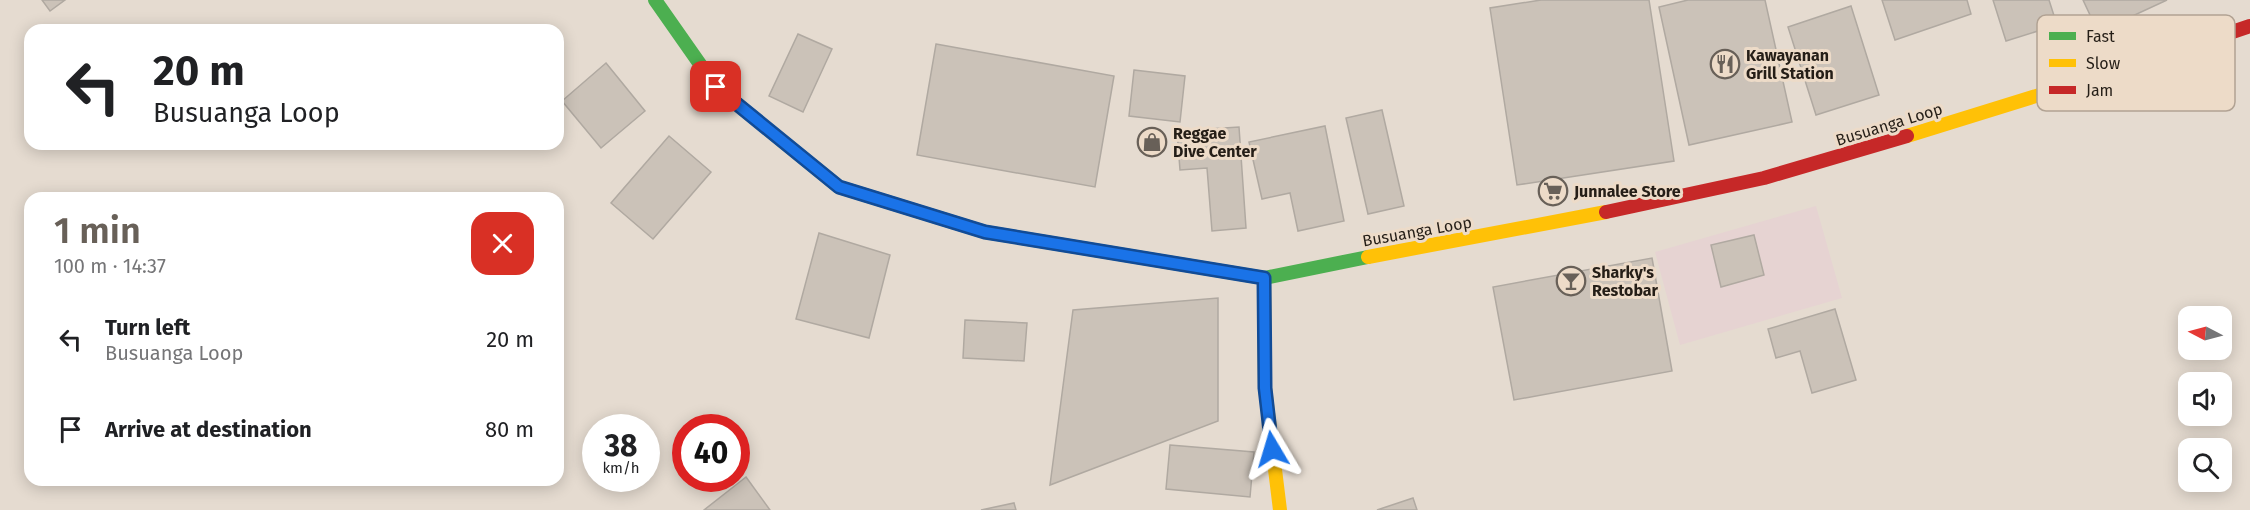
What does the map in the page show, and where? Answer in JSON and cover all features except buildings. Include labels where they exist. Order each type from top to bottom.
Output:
[{"type":"main road","name":"Busuanga Loop","points":[[655,0],[716,87],[839,187],[985,232],[1264,278],[1555,223],[1764,178],[2037,96]]},
{"type":"main road","name":"Busuanga Loop","points":[[2235,31],[2250,26]]},
{"type":"main road","points":[[1264,278],[1265,388],[1280,510]]},
{"type":"shaded area","points":[[1816,206],[1842,298],[1680,345],[1655,252]]},
{"type":"traffic: fast","points":[[655,0],[716,87],[839,187],[985,232],[1264,278],[1368,257]]},
{"type":"traffic: slow","points":[[1907,136],[2037,96]]},
{"type":"traffic: slow","points":[[1368,257],[1606,212]]},
{"type":"traffic: slow","points":[[1264,278],[1265,388],[1280,510]]},
{"type":"traffic: jam","points":[[2235,31],[2250,26]]},
{"type":"traffic: jam","points":[[1606,212],[1764,178],[1907,136]]},
{"type":"place","name":"Kawayanan Grill Station","points":[[1725,64]]},
{"type":"place","name":"Reggae Dive Center","points":[[1152,142]]},
{"type":"place","name":"Junnalee Store","points":[[1553,191]]},
{"type":"place","name":"Sharky's Restobar","points":[[1571,281]]},
{"type":"route","points":[[716,87],[839,187],[985,232],[1264,278],[1265,388],[1272,449]]}]
